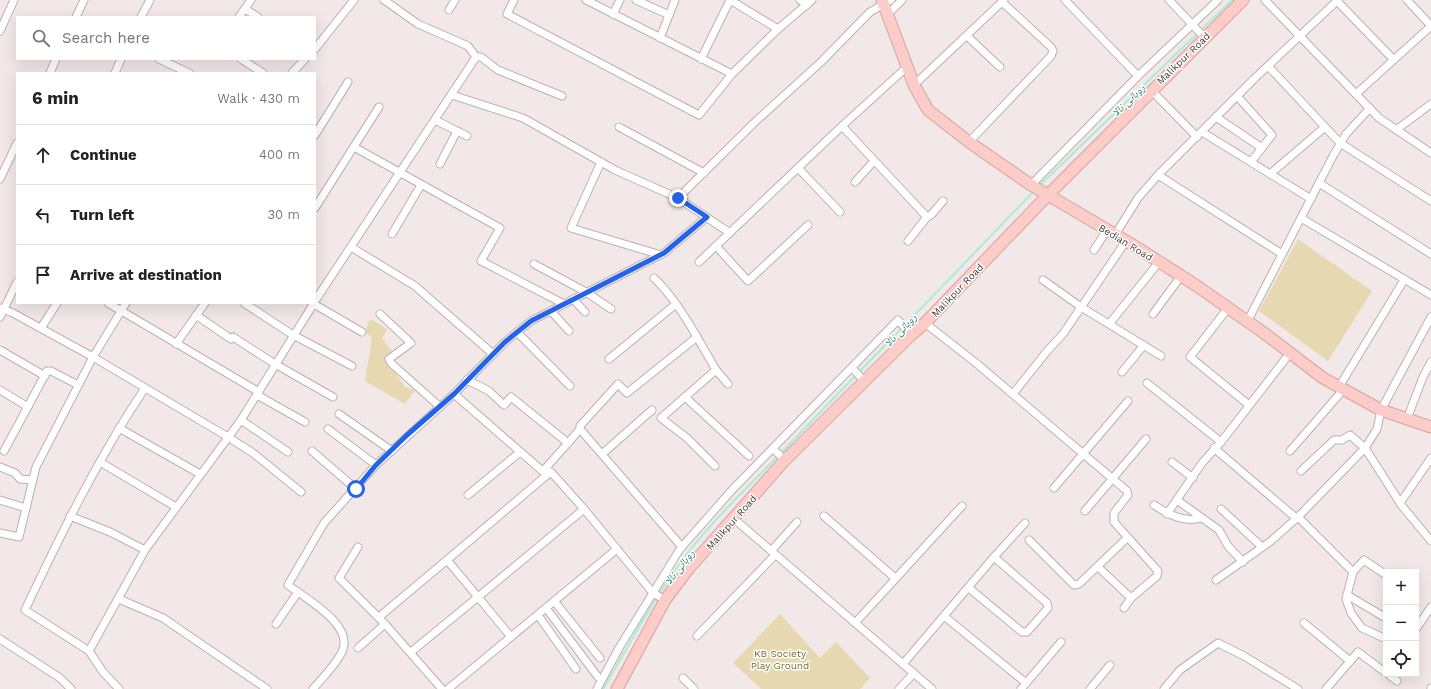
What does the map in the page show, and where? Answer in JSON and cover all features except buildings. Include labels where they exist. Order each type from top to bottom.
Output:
[{"type":"street","points":[[0,31],[14,0]]},
{"type":"street","points":[[76,16],[84,0]]},
{"type":"street","points":[[142,16],[150,0]]},
{"type":"street","points":[[240,16],[251,0]]},
{"type":"street","points":[[316,48],[354,0]]},
{"type":"street","points":[[384,0],[418,24],[468,46],[476,57],[481,57],[498,70],[562,96]]},
{"type":"street","points":[[449,10],[455,0]]},
{"type":"street","points":[[514,0],[507,14],[699,115],[732,74],[778,29],[809,2]]},
{"type":"street","points":[[586,0],[732,74]]},
{"type":"street","points":[[613,14],[620,0]]},
{"type":"street","points":[[636,0],[669,15]]},
{"type":"street","points":[[660,38],[675,0]]},
{"type":"street","points":[[701,59],[730,0],[778,29]]},
{"type":"street","points":[[800,0],[809,2]]},
{"type":"street","points":[[678,198],[821,62],[870,12],[886,4],[892,10],[902,0]]},
{"type":"street","points":[[1065,0],[1138,76]]},
{"type":"street","points":[[1169,0],[1199,31]]},
{"type":"street","points":[[1039,190],[1138,76],[1199,31],[1218,0]]},
{"type":"street","name":"Malikpur Road","points":[[617,689],[663,599],[733,518],[778,470],[783,459],[910,333],[925,323],[1039,190],[1151,90],[1199,31],[1243,0]]},
{"type":"street","points":[[1265,0],[1370,108],[1396,130],[1431,153]]},
{"type":"street","points":[[1094,250],[1111,232],[1158,175],[1237,96],[1338,0],[1393,59]]},
{"type":"street","points":[[1356,94],[1431,26],[1407,0]]},
{"type":"street","points":[[914,85],[1003,1],[1051,47],[1053,51],[1051,56],[969,142]]},
{"type":"street","name":"Bedian Road","points":[[886,4],[914,85],[928,110],[969,142],[1039,190],[1126,241],[1181,276],[1228,308],[1324,378],[1381,410],[1431,427]]},
{"type":"street","points":[[245,9],[256,16]]},
{"type":"street","points":[[967,36],[1000,67]]},
{"type":"street","points":[[316,300],[476,57]]},
{"type":"street","points":[[50,72],[56,60]]},
{"type":"street","points":[[114,72],[120,60]]},
{"type":"street","points":[[161,60],[187,72]]},
{"type":"street","points":[[243,60],[261,72]]},
{"type":"street","points":[[293,72],[305,60]]},
{"type":"street","points":[[699,262],[799,169],[842,126],[908,66]]},
{"type":"street","points":[[1268,66],[1340,143],[1431,201]]},
{"type":"street","points":[[316,133],[348,82]]},
{"type":"street","points":[[1151,90],[1199,134],[1251,162],[1311,199]]},
{"type":"street","points":[[452,95],[523,118],[601,162],[678,198],[730,233]]},
{"type":"street","points":[[1237,96],[1272,135],[1251,162]]},
{"type":"street","points":[[1396,130],[1431,104]]},
{"type":"street","points":[[316,206],[379,107]]},
{"type":"street","points":[[1247,322],[1340,143],[1346,134],[1370,108]]},
{"type":"street","points":[[1216,117],[1262,148]]},
{"type":"street","points":[[435,120],[467,136]]},
{"type":"street","points":[[842,126],[927,216]]},
{"type":"street","points":[[1270,174],[1325,126]]},
{"type":"street","points":[[619,127],[704,173]]},
{"type":"street","points":[[440,164],[457,131]]},
{"type":"street","points":[[1,174],[16,145]]},
{"type":"street","points":[[354,147],[400,174],[500,228],[481,260],[564,304]]},
{"type":"street","points":[[855,182],[874,161]]},
{"type":"street","points":[[601,162],[571,228],[661,255]]},
{"type":"street","points":[[799,169],[840,212]]},
{"type":"street","points":[[1158,175],[1282,254]]},
{"type":"street","points":[[1319,183],[1431,254]]},
{"type":"street","points":[[392,234],[420,185]]},
{"type":"street","points":[[908,241],[927,216],[931,215],[943,201]]},
{"type":"street","points":[[314,689],[342,651],[344,636],[340,627],[336,623],[298,592],[288,586],[324,523],[376,465],[439,406],[454,394],[517,332],[531,321],[661,255],[707,217]]},
{"type":"street","points":[[1301,218],[1431,295]]},
{"type":"street","points":[[716,246],[748,281],[808,225]]},
{"type":"street","points":[[1012,394],[1063,334],[1126,241]]},
{"type":"street","points":[[351,247],[415,286],[494,354]]},
{"type":"street","points":[[1110,323],[1159,262]]},
{"type":"street","points":[[534,264],[586,292],[611,309]]},
{"type":"street","points":[[1153,314],[1181,276]]},
{"type":"street","points":[[654,278],[685,315],[716,370],[728,384]]},
{"type":"street","points":[[1043,280],[1081,307],[1110,323],[1161,356]]},
{"type":"street","points":[[1290,451],[1342,388],[1404,280]]},
{"type":"street","points":[[0,317],[2,309],[16,284]]},
{"type":"street","points":[[573,299],[585,312]]},
{"type":"street","points":[[41,328],[56,304]]},
{"type":"street","points":[[110,304],[305,422]]},
{"type":"street","points":[[0,533],[19,537],[36,467],[93,357],[125,304]]},
{"type":"street","points":[[176,344],[203,304]]},
{"type":"street","points":[[246,304],[293,335],[352,366]]},
{"type":"street","points":[[89,650],[119,599],[145,550],[241,420],[313,304]]},
{"type":"street","points":[[316,304],[362,332]]},
{"type":"street","points":[[609,359],[676,304]]},
{"type":"street","points":[[1228,308],[1190,357],[1250,405]]},
{"type":"street","points":[[2,309],[41,328],[93,357],[228,437],[253,453],[301,492]]},
{"type":"street","points":[[551,311],[569,331]]},
{"type":"street","points":[[380,314],[411,343],[389,359],[391,364],[439,406]]},
{"type":"street","points":[[196,315],[231,339],[233,337],[275,364],[333,397]]},
{"type":"street","points":[[1216,580],[1243,562],[1297,517],[1365,448],[1377,429],[1381,410],[1431,317]]},
{"type":"street","points":[[597,689],[653,593],[682,547],[732,490],[774,450],[853,369],[898,320],[910,333]]},
{"type":"street","points":[[925,323],[1084,453],[1127,491],[1128,495],[1114,513],[1113,518],[1116,526],[1158,571],[1157,576],[1131,598],[1124,608]]},
{"type":"street","points":[[517,332],[570,386]]},
{"type":"street","points":[[379,617],[447,560],[545,473],[580,429],[580,426],[618,384],[627,393],[697,338]]},
{"type":"street","points":[[1122,372],[1144,345]]},
{"type":"street","points":[[0,350],[45,376]]},
{"type":"street","points":[[1167,514],[1214,448],[1221,442],[1290,353]]},
{"type":"street","points":[[1407,419],[1423,377],[1431,362]]},
{"type":"street","points":[[853,369],[863,380]]},
{"type":"street","points":[[4,451],[49,370],[78,385]]},
{"type":"street","points":[[715,466],[687,438],[661,418],[716,370]]},
{"type":"street","points":[[467,380],[489,391],[504,404],[511,397],[568,443]]},
{"type":"street","points":[[1147,383],[1221,442]]},
{"type":"street","points":[[119,689],[103,672],[89,650],[24,610],[70,516],[119,428],[145,388]]},
{"type":"street","points":[[0,390],[28,406]]},
{"type":"street","points":[[454,394],[545,473],[551,472],[584,509],[653,593],[663,599]]},
{"type":"street","points":[[685,397],[749,456]]},
{"type":"street","points":[[1054,488],[1128,401]]},
{"type":"street","points":[[602,454],[652,410]]},
{"type":"street","points":[[339,414],[392,451]]},
{"type":"street","points":[[241,420],[288,452]]},
{"type":"street","points":[[119,428],[200,474]]},
{"type":"street","points":[[328,429],[376,465]]},
{"type":"street","points":[[580,429],[682,547]]},
{"type":"street","points":[[1301,470],[1334,440],[1342,440],[1350,435],[1365,448],[1400,503],[1431,541]]},
{"type":"street","points":[[1085,511],[1146,439]]},
{"type":"street","points":[[1214,448],[1297,517],[1353,572]]},
{"type":"street","points":[[774,450],[783,459]]},
{"type":"street","points":[[312,451],[356,489]]},
{"type":"street","points":[[468,495],[520,452]]},
{"type":"street","points":[[1400,503],[1431,458]]},
{"type":"street","points":[[100,462],[176,507]]},
{"type":"street","points":[[1172,462],[1193,478]]},
{"type":"street","points":[[0,467],[15,473],[20,479],[33,480]]},
{"type":"street","points":[[0,500],[26,508]]},
{"type":"street","points":[[1177,500],[1220,530],[1228,546],[1243,562]]},
{"type":"street","points":[[1154,505],[1167,514],[1184,519],[1201,518]]},
{"type":"street","points":[[855,623],[962,506]]},
{"type":"street","points":[[411,652],[584,509]]},
{"type":"street","points":[[1221,509],[1262,547]]},
{"type":"street","points":[[70,516],[110,532],[145,550]]},
{"type":"street","points":[[824,516],[895,578]]},
{"type":"street","points":[[733,518],[932,689]]},
{"type":"street","points":[[697,636],[773,553],[797,522]]},
{"type":"street","points":[[903,664],[1025,523]]},
{"type":"street","points":[[1029,540],[1074,585],[1079,584],[1127,538]]},
{"type":"street","points":[[358,546],[339,578],[379,617],[442,689]]},
{"type":"street","points":[[448,689],[616,549]]},
{"type":"street","points":[[969,588],[1022,632],[1027,632],[1046,610],[1047,603],[994,557]]},
{"type":"street","points":[[447,560],[511,637]]},
{"type":"street","points":[[1383,573],[1364,560],[1353,572],[1346,599],[1351,613],[1362,628],[1383,638]]},
{"type":"street","points":[[1098,567],[1131,598]]},
{"type":"street","points":[[276,624],[298,592]]},
{"type":"street","points":[[1347,595],[1383,616]]},
{"type":"street","points":[[119,599],[163,618],[267,689]]},
{"type":"street","points":[[554,601],[600,658]]},
{"type":"street","points":[[1419,625],[1431,607]]},
{"type":"street","points":[[546,608],[598,677]]},
{"type":"street","points":[[538,615],[576,669]]},
{"type":"street","points":[[944,616],[1026,683]]},
{"type":"street","points":[[1304,623],[1350,661]]},
{"type":"street","points":[[358,648],[385,624]]},
{"type":"street","points":[[0,639],[60,678],[71,689]]},
{"type":"street","points":[[1021,689],[1061,642]]},
{"type":"street","points":[[1164,689],[1180,670],[1218,643],[1244,656],[1287,686],[1298,689]]},
{"type":"street","points":[[1326,689],[1358,652],[1383,670]]},
{"type":"street","points":[[1090,689],[1110,665]]},
{"type":"street","points":[[899,689],[914,673]]},
{"type":"street","points":[[1392,677],[1397,681]]},
{"type":"street","points":[[683,678],[694,689]]},
{"type":"green space","points":[[1298,239],[1372,291],[1328,361],[1259,311]]},
{"type":"green space","points":[[371,319],[387,329],[382,339],[392,351],[387,358],[389,368],[394,371],[405,387],[415,390],[405,404],[365,381],[372,338],[366,333],[368,322]]},
{"type":"green space","name":"KB Society Play Ground","points":[[780,614],[820,658],[836,642],[870,678],[860,689],[761,689],[733,663]]},
{"type":"waterway","name":"روہائی نالا","points":[[1201,30],[1232,0]]},
{"type":"waterway","name":"روہائی نالا","points":[[1040,185],[1198,33]]},
{"type":"waterway","name":"روہائی نالا","points":[[905,325],[1034,191]]},
{"type":"waterway","name":"روہائی نالا","points":[[859,372],[902,328]]},
{"type":"waterway","name":"روہائی نالا","points":[[781,453],[856,375]]},
{"type":"waterway","name":"روہائی نالا","points":[[603,689],[651,607],[683,559],[717,519],[778,456]]},
{"type":"route","points":[[356,489],[376,465],[407,435],[454,394],[505,342],[531,321],[664,253],[707,217],[678,198]]}]
